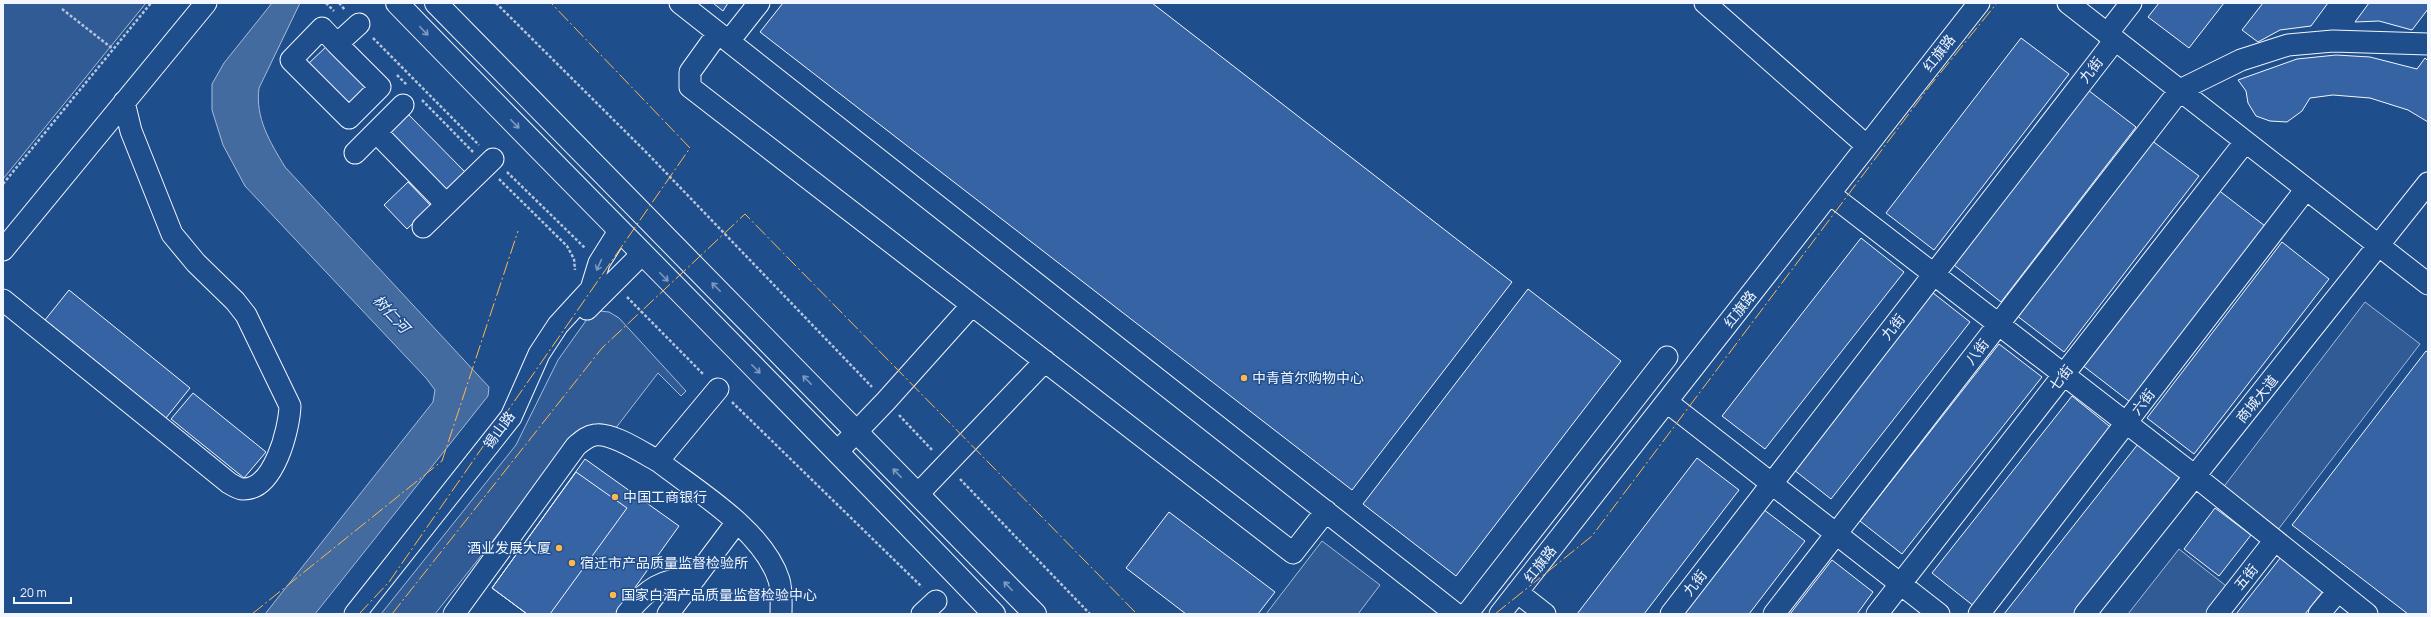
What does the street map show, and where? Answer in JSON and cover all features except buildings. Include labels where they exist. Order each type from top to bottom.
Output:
[{"type":"highway","points":[[397,3],[619,231],[838,451],[994,614]]},
{"type":"highway","points":[[436,3],[1035,614]]},
{"type":"street","points":[[3,250],[206,3]]},
{"type":"street","points":[[680,3],[1456,614]]},
{"type":"street","points":[[759,3],[723,37],[690,72],[690,87],[1293,553],[1326,511]]},
{"type":"street","points":[[1705,3],[1867,146]]},
{"type":"street","name":"红旗路","points":[[1500,614],[1979,3]]},
{"type":"street","points":[[2068,3],[2428,284]]},
{"type":"street","name":"九街","points":[[1671,614],[1934,274],[2111,37],[2131,3]]},
{"type":"street","points":[[337,44],[356,27]]},
{"type":"street","points":[[2180,90],[2241,60],[2288,45],[2333,41],[2428,44]]},
{"type":"street","name":"八街","points":[[1774,614],[2180,90]]},
{"type":"street","points":[[355,153],[411,98]]},
{"type":"street","points":[[3,300],[229,483],[241,489],[251,489],[266,478],[284,441],[290,422],[290,406],[246,315],[235,301],[196,263],[172,234],[131,131],[124,102]]},
{"type":"street","points":[[376,132],[446,204]]},
{"type":"street","name":"七街","points":[[1877,614],[2245,142]]},
{"type":"street","points":[[423,227],[490,162]]},
{"type":"street","name":"商城大道","points":[[2085,614],[2428,183]]},
{"type":"street","name":"六街","points":[[1979,614],[2306,189]]},
{"type":"street","points":[[1830,194],[2195,476],[2367,614]]},
{"type":"street","name":"锡山路","points":[[355,614],[511,417],[539,354],[558,325],[591,289],[599,262],[619,231]]},
{"type":"street","name":"锡山路","points":[[369,614],[519,424],[544,365],[564,332],[642,254]]},
{"type":"street","points":[[838,451],[886,401],[972,305]]},
{"type":"street","points":[[1467,614],[1668,357]]},
{"type":"street","points":[[918,494],[1045,361]]},
{"type":"street","points":[[658,461],[718,389]]},
{"type":"street","points":[[1667,402],[1939,614]]},
{"type":"street","points":[[454,614],[576,446],[586,438],[596,434],[614,438],[658,461],[736,522],[757,543],[774,567],[780,582],[781,614]]},
{"type":"street","points":[[668,614],[736,522]]},
{"type":"street","name":"五街","points":[[2217,614],[2275,540]]},
{"type":"street","points":[[627,614],[647,591],[676,578],[696,577]]},
{"type":"street","points":[[2319,614],[2338,591]]},
{"type":"street","points":[[1517,592],[1545,614]]},
{"type":"path","points":[[3,184],[151,3]]},
{"type":"path","points":[[326,3],[356,27],[490,162],[566,246],[574,259],[574,275]]},
{"type":"path","points":[[339,3],[356,27]]},
{"type":"path","points":[[496,3],[648,154],[1090,614]]},
{"type":"path","points":[[62,9],[113,50]]},
{"type":"path","points":[[394,72],[411,98],[490,162],[599,262]]},
{"type":"path","points":[[613,282],[929,607]]},
{"type":"shaded area","points":[[3,3],[146,3],[3,179]]},
{"type":"shaded area","points":[[2365,302],[2420,344],[2277,531],[2222,489]]},
{"type":"shaded area","points":[[599,311],[609,312],[619,318],[686,391],[681,396],[658,373],[615,429],[602,424],[591,425],[574,438],[435,614],[381,614],[516,445],[558,360],[590,315]]},
{"type":"shaded area","points":[[1322,541],[1380,585],[1358,614],[1266,614]]},
{"type":"shaded area","points":[[2179,549],[2230,589],[2211,614],[2128,614]]},
{"type":"water","name":"树仁河","points":[[272,3],[300,3],[259,88],[259,109],[265,129],[274,148],[285,167],[489,387],[488,396],[315,614],[265,614],[433,402],[435,390],[426,378],[245,186],[223,145],[212,110],[212,84],[224,63]]},
{"type":"power","points":[[359,614],[389,582],[690,148],[551,3]]},
{"type":"power","points":[[1495,614],[1592,536],[1929,87],[1997,3]]},
{"type":"power","points":[[392,614],[602,348],[745,214],[1137,614]]},
{"type":"power","points":[[252,614],[442,461],[518,231]]},
{"type":"place","name":"中青首尔购物中心","points":[[1244,378]]},
{"type":"place","name":"中国工商银行","points":[[615,497]]},
{"type":"place","name":"酒业发展大厦","points":[[559,548]]},
{"type":"place","name":"宿迁市产品质量监督检验所","points":[[572,563]]},
{"type":"place","name":"国家白酒产品质量监督检验中心","points":[[613,595]]}]
